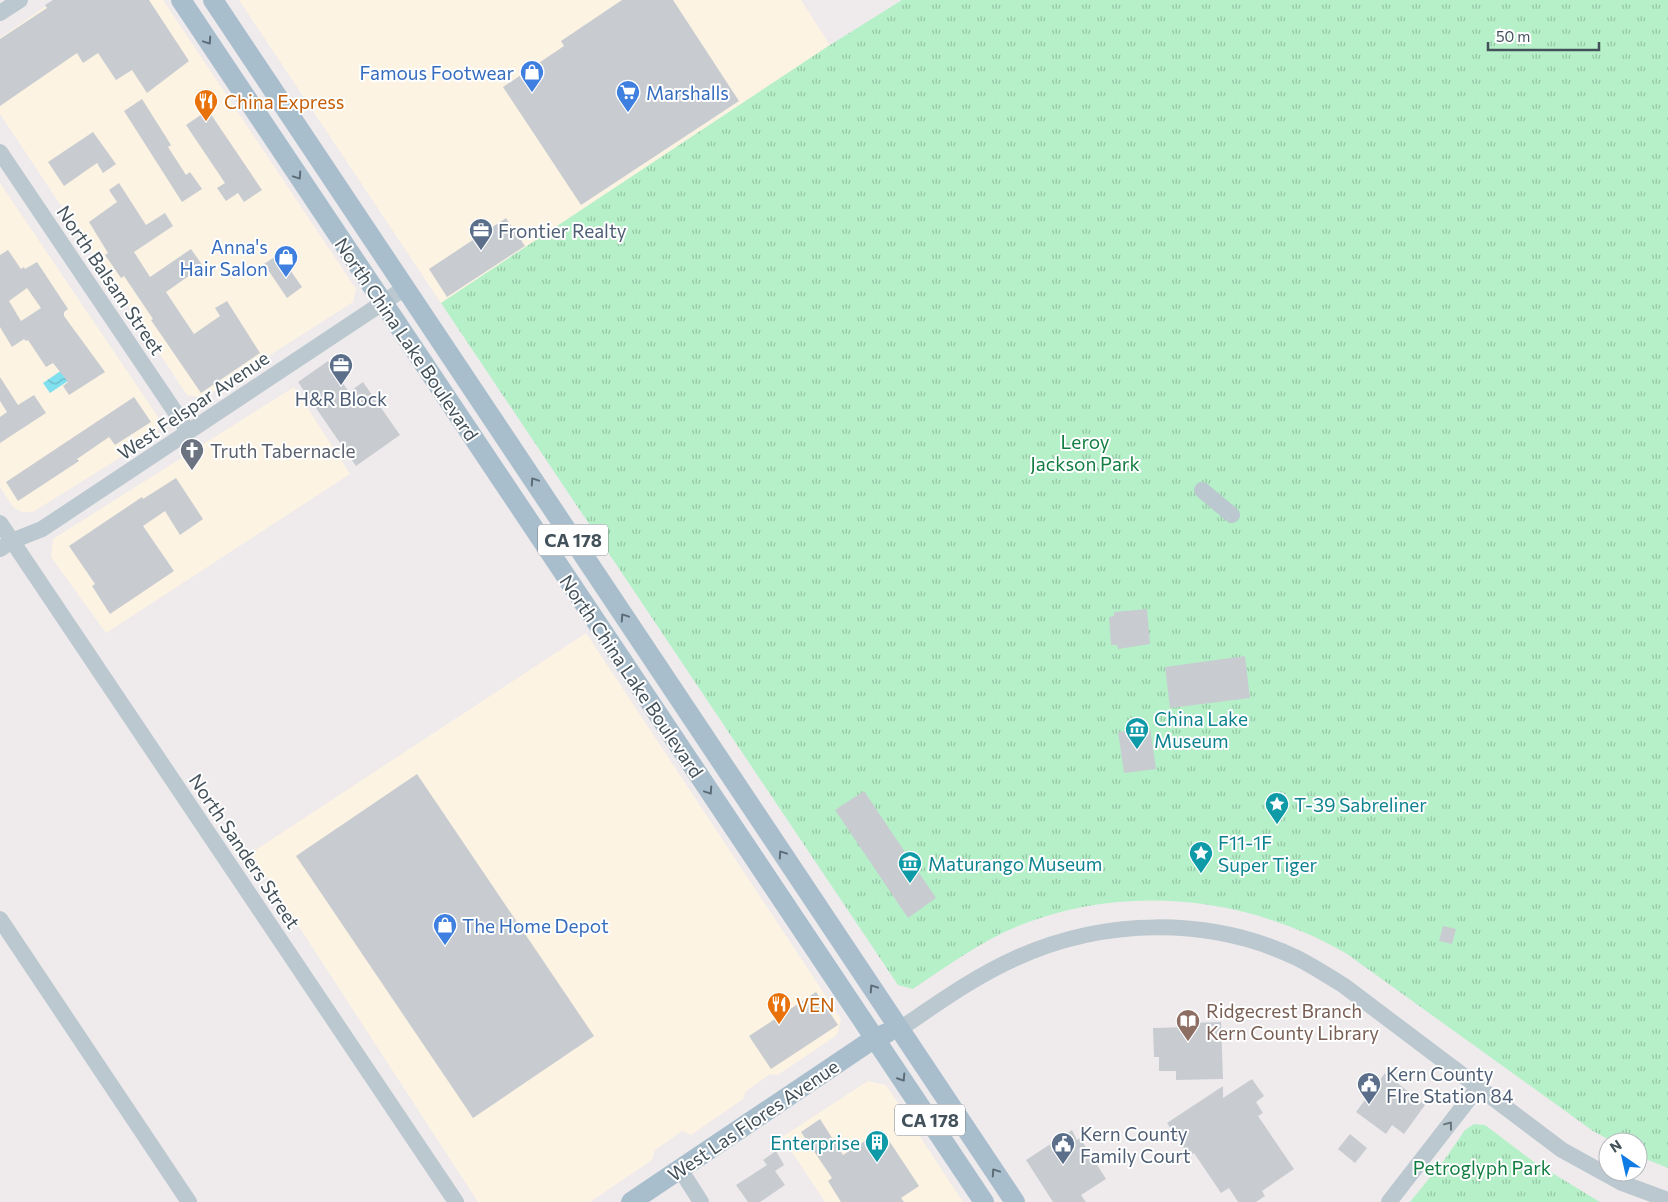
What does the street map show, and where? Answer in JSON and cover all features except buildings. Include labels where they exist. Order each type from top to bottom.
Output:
[{"type":"main road","name":"North China Lake Boulevard","points":[[181,0],[984,1202]]},
{"type":"main road","name":"North China Lake Boulevard","points":[[213,0],[703,736],[901,1028],[1015,1202]]},
{"type":"main road","points":[[611,645],[620,642],[629,645],[671,712],[703,736]]},
{"type":"main road","name":"West Las Flores Avenue","points":[[631,1202],[875,1038],[901,1028]]},
{"type":"street","points":[[0,13],[20,0]]},
{"type":"street","name":"North Balsam Street","points":[[0,152],[188,431]]},
{"type":"street","name":"West Felspar Avenue","points":[[6,545],[42,529],[404,288]]},
{"type":"street","points":[[1202,490],[1232,515]]},
{"type":"street","name":"North Sanders Street","points":[[0,523],[6,545],[456,1202]]},
{"type":"street","points":[[0,919],[189,1202]]},
{"type":"street","points":[[901,1028],[988,973],[1037,949],[1091,934],[1154,926],[1201,930],[1236,936],[1267,946],[1321,971],[1479,1086],[1562,1150],[1622,1183],[1668,1200]]},
{"type":"street","points":[[1388,1202],[1479,1086]]},
{"type":"street","points":[[680,1169],[701,1202]]},
{"type":"shaded area","points":[[55,0],[163,0],[356,289],[353,302],[203,398],[187,395],[0,114],[0,38]]},
{"type":"shaded area","points":[[239,0],[801,0],[830,45],[441,303]]},
{"type":"shaded area","points":[[0,183],[158,417],[158,434],[33,512],[22,512],[13,507],[0,487]]},
{"type":"shaded area","points":[[294,387],[350,474],[106,633],[51,557],[53,539]]},
{"type":"shaded area","points":[[586,633],[841,1019],[837,1035],[778,1075],[770,1074],[746,1091],[743,1099],[691,1135],[682,1131],[655,1150],[652,1160],[590,1202],[478,1202],[251,853]]},
{"type":"shaded area","points":[[868,1081],[886,1085],[963,1202],[825,1202],[782,1137]]},
{"type":"green space","name":"Leroy Jackson Park","points":[[902,0],[1668,0],[1668,1168],[1648,1160],[1648,1132],[1598,1132],[1598,1134],[1593,1131],[1347,954],[1309,934],[1269,919],[1227,908],[1185,902],[1143,901],[1101,904],[1059,912],[1018,926],[990,939],[913,989],[898,985],[441,303],[830,45]]},
{"type":"green space","name":"Petroglyph Park","points":[[1474,1124],[1485,1125],[1534,1162],[1600,1202],[1410,1202],[1445,1159],[1465,1130]]},
{"type":"water","points":[[62,370],[68,381],[50,393],[43,383]]},
{"type":"place","name":"Famous Footwear","points":[[532,93]]},
{"type":"place","name":"Marshalls","points":[[628,113]]},
{"type":"place","name":"China Express","points":[[206,122]]},
{"type":"place","name":"Frontier Realty","points":[[481,251]]},
{"type":"place","name":"Anna's Hair Salon","points":[[286,278]]},
{"type":"place","name":"H&R Block","points":[[341,386]]},
{"type":"place","name":"Truth Tabernacle","points":[[192,471]]},
{"type":"place","name":"China Lake Museum","points":[[1137,750]]},
{"type":"place","name":"T-39 Sabreliner","points":[[1277,825]]},
{"type":"place","name":"F11-1F Super Tiger","points":[[1201,874]]},
{"type":"place","name":"Maturango Museum","points":[[910,884]]},
{"type":"place","name":"The Home Depot","points":[[445,946]]},
{"type":"place","name":"VEN","points":[[779,1025]]},
{"type":"place","name":"Ridgecrest Branch Kern County Library","points":[[1188,1042]]},
{"type":"place","name":"Kern County FIre Station 84","points":[[1369,1105]]},
{"type":"place","name":"Enterprise","points":[[877,1163]]},
{"type":"place","name":"Kern County Family Court","points":[[1063,1165]]}]
